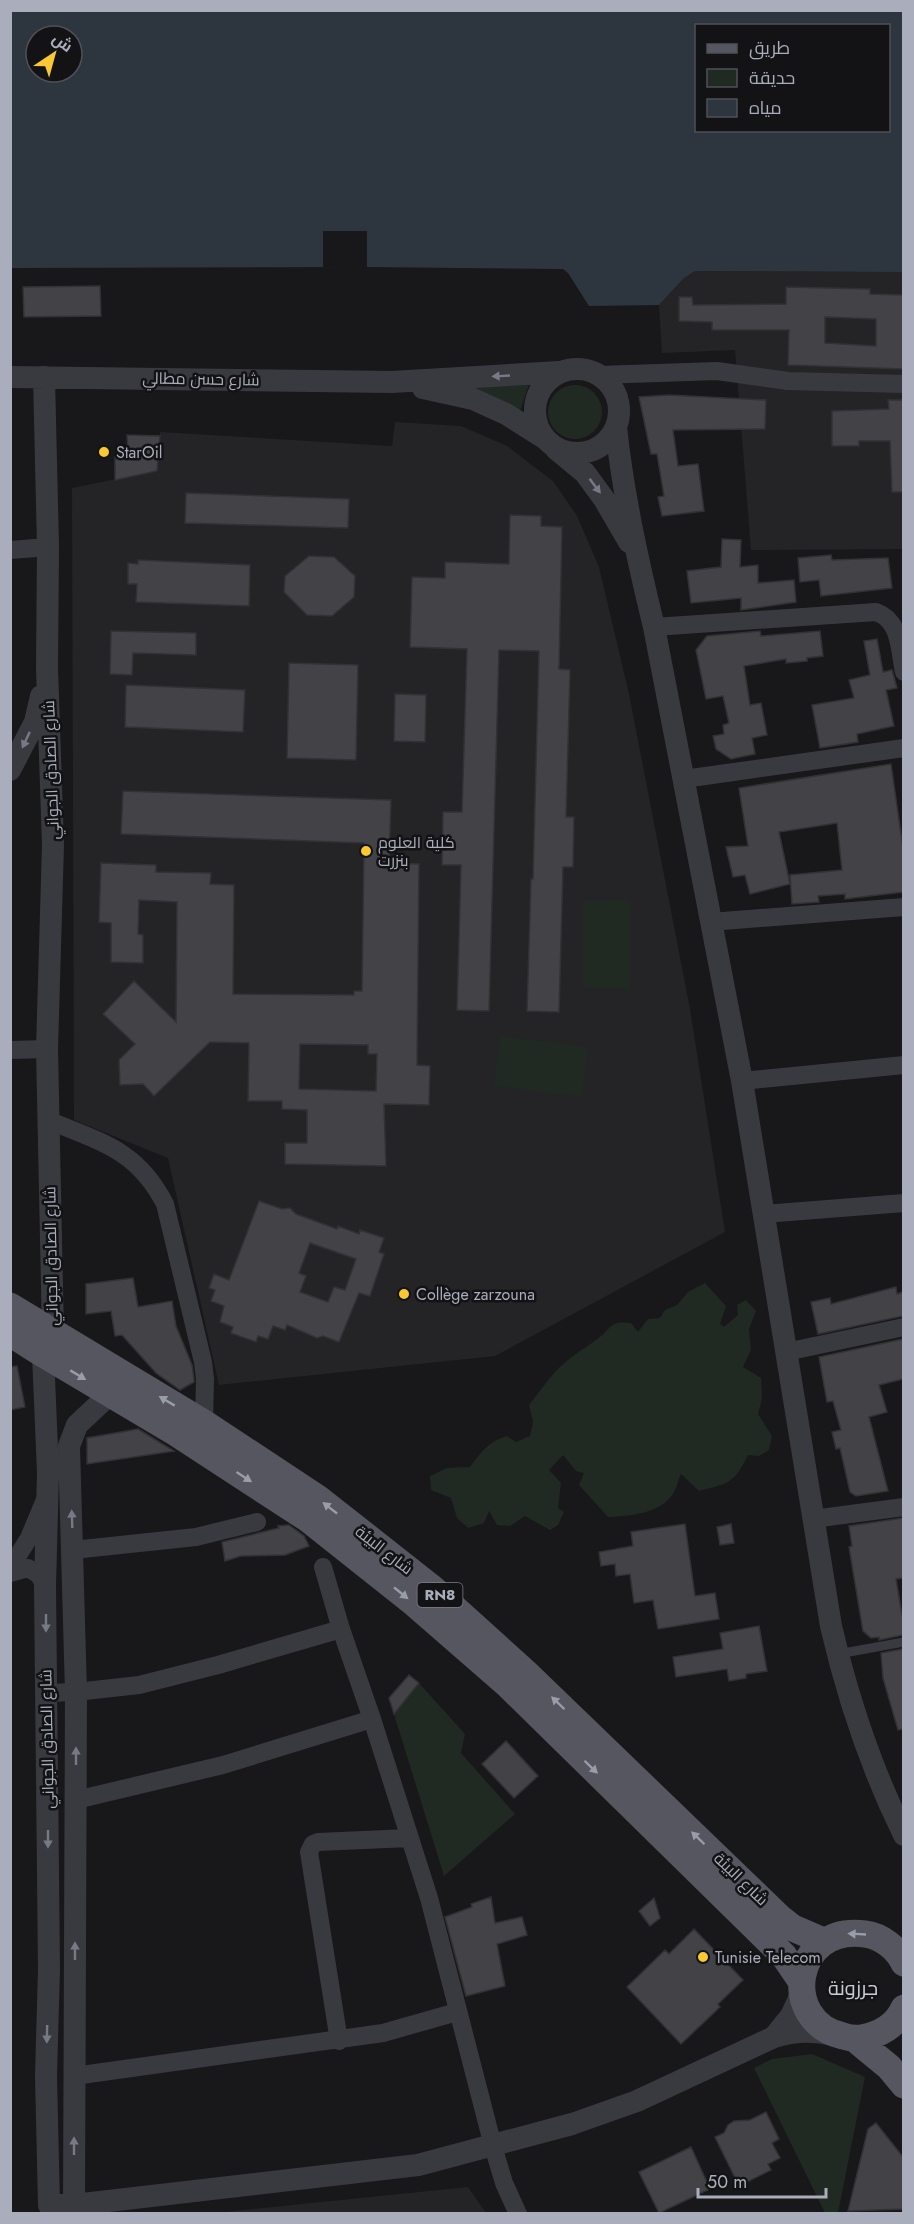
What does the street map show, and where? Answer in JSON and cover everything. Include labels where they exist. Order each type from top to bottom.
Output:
[{"type":"main road","name":"شارع البيئة","points":[[10,1306],[48,1344],[110,1394],[176,1433],[308,1519],[416,1604],[508,1685],[784,1956],[802,1986]]},
{"type":"main road","name":"شارع البيئة","points":[[10,1333],[48,1344],[204,1423],[319,1499],[432,1588],[526,1673],[779,1917],[799,1932],[823,1941]]},
{"type":"main road","points":[[802,1986],[810,1956],[823,1941],[851,1932],[872,1935],[889,1944],[903,1959]]},
{"type":"main road","name":"RN8","points":[[802,1986],[808,2011],[816,2022],[845,2037],[889,2067],[903,2085]]},
{"type":"main road","points":[[845,2037],[875,2036],[889,2028],[903,2015]]},
{"type":"street","points":[[572,368],[586,369],[599,375],[610,385],[617,398],[619,412],[616,426],[610,437],[600,446],[577,453],[564,451],[506,414],[473,399],[392,382],[559,372],[572,368]]},
{"type":"street","points":[[599,375],[717,371],[788,381],[903,384]]},
{"type":"street","points":[[559,372],[548,379],[540,389],[535,401],[534,414],[537,426],[548,442],[585,473],[598,490],[638,560]]},
{"type":"street","name":"شارع حسن مطالي","points":[[10,377],[392,382]]},
{"type":"street","name":"شارع الصادق الجواني","points":[[44,377],[48,668],[54,845],[47,1049],[48,1344],[45,1586],[49,1969],[46,2076],[61,2209]]},
{"type":"street","points":[[616,426],[620,466],[638,560],[654,627],[742,1081],[823,1586],[837,1654],[870,1762],[900,1822]]},
{"type":"street","points":[[10,550],[48,547]]},
{"type":"street","points":[[654,627],[876,612],[888,616],[896,628],[903,672]]},
{"type":"street","points":[[10,770],[35,722],[48,668]]},
{"type":"street","points":[[684,779],[903,748]]},
{"type":"street","points":[[710,922],[903,907]]},
{"type":"street","points":[[10,1050],[47,1049]]},
{"type":"street","points":[[742,1081],[903,1065]]},
{"type":"street","points":[[48,1120],[118,1149],[149,1176],[157,1188],[165,1204],[200,1344],[205,1379],[204,1423]]},
{"type":"street","points":[[764,1214],[903,1203]]},
{"type":"street","points":[[786,1352],[903,1327]]},
{"type":"street","points":[[110,1394],[82,1419],[69,1446],[76,1692],[74,2076],[61,2209],[418,2165],[572,2124],[637,2101],[774,2037],[804,2030],[845,2037]]},
{"type":"street","points":[[10,1568],[29,1538],[47,1484],[71,1473]]},
{"type":"street","points":[[813,1519],[903,1508]]},
{"type":"street","points":[[73,1550],[196,1537],[257,1522]]},
{"type":"street","points":[[323,1567],[429,1898],[493,2146],[504,2183],[518,2214]]},
{"type":"street","points":[[10,1574],[28,1568],[39,1575],[45,1586]]},
{"type":"street","points":[[46,1693],[139,1685],[218,1665],[341,1629]]},
{"type":"street","points":[[76,1800],[223,1765],[372,1719]]},
{"type":"street","points":[[339,2041],[310,1848],[318,1842],[409,1838]]},
{"type":"street","points":[[774,2037],[791,2016],[802,1986]]},
{"type":"street","points":[[74,2076],[383,2034],[457,2012]]},
{"type":"lane","points":[[837,1654],[903,1642]]},
{"type":"shaded area","points":[[695,271],[903,272],[903,549],[751,550],[735,350],[662,353],[659,305],[684,278]]},
{"type":"shaded area","name":"كلية العلوم بنزرت","points":[[395,422],[461,426],[507,446],[553,481],[577,516],[599,567],[629,694],[690,1009],[725,1232],[495,1356],[219,1385],[168,1158],[74,1120],[72,488],[157,471],[160,432],[392,446]]},
{"type":"shaded area","points":[[468,2187],[486,2213],[216,2213]]},
{"type":"green space","points":[[529,384],[520,411],[468,386]]},
{"type":"green space","points":[[570,385],[580,385],[590,389],[598,397],[602,412],[598,427],[590,435],[580,439],[570,439],[560,435],[552,427],[548,417],[548,407],[552,397],[560,389]]},
{"type":"green space","points":[[583,900],[630,900],[630,989],[583,988]]},
{"type":"green space","points":[[500,1036],[588,1047],[582,1097],[494,1086]]},
{"type":"green space","points":[[705,1283],[726,1306],[720,1324],[724,1327],[738,1315],[737,1305],[746,1300],[756,1311],[749,1329],[751,1350],[743,1367],[761,1378],[762,1398],[758,1414],[772,1436],[769,1450],[759,1456],[748,1455],[739,1472],[730,1481],[699,1491],[681,1474],[674,1492],[662,1505],[644,1512],[608,1517],[579,1485],[584,1473],[576,1471],[563,1455],[549,1470],[561,1483],[558,1508],[564,1512],[558,1525],[550,1530],[525,1516],[510,1526],[497,1525],[489,1511],[484,1523],[468,1528],[457,1518],[451,1498],[431,1490],[430,1476],[447,1468],[470,1467],[486,1448],[501,1438],[507,1436],[516,1442],[530,1436],[533,1422],[529,1405],[560,1367],[611,1326],[624,1322],[631,1323],[638,1332],[648,1319],[660,1318],[665,1310],[677,1305],[688,1292]]},
{"type":"green space","points":[[419,1683],[465,1734],[461,1753],[515,1814],[444,1876],[394,1714]]},
{"type":"green space","points":[[812,2054],[865,2077],[838,2213],[825,2213],[754,2068],[772,2059]]},
{"type":"water","points":[[10,11],[903,11],[903,272],[695,271],[684,278],[659,305],[589,306],[563,269],[11,268]]},
{"type":"pier","points":[[323,231],[367,231],[367,267],[323,267]]},
{"type":"building","points":[[100,286],[101,316],[24,317],[23,287]]},
{"type":"building","points":[[786,287],[870,289],[870,294],[903,295],[903,369],[788,365],[789,330],[712,330],[712,322],[679,321],[679,297],[692,297],[693,305],[786,304]],"holes":[[[825,317],[876,319],[876,346],[825,343]]]},
{"type":"building","points":[[669,395],[766,400],[765,429],[673,430],[678,466],[698,464],[704,511],[662,516],[658,497],[664,496],[657,454],[651,454],[639,397]]},
{"type":"building","points":[[888,400],[903,400],[903,492],[892,492],[890,441],[859,441],[859,446],[832,446],[832,411],[889,409]]},
{"type":"building","points":[[127,435],[160,436],[157,471],[115,480],[115,457],[128,457]]},
{"type":"building","points":[[186,493],[349,499],[348,528],[185,523]]},
{"type":"building","points":[[510,515],[541,516],[541,526],[562,527],[559,669],[570,670],[566,817],[574,817],[573,867],[563,867],[559,1012],[527,1011],[539,651],[499,650],[489,1011],[457,1010],[461,865],[442,865],[443,812],[462,812],[467,649],[410,647],[412,577],[445,578],[445,562],[509,564]]},
{"type":"building","points":[[722,539],[741,540],[740,567],[758,565],[758,583],[794,580],[796,602],[741,610],[741,598],[691,603],[687,571],[721,567]]},
{"type":"building","points":[[831,555],[832,560],[888,558],[892,588],[821,596],[819,580],[800,582],[798,558]]},
{"type":"building","points":[[309,556],[334,557],[355,576],[354,597],[332,616],[307,615],[284,592],[285,576]]},
{"type":"building","points":[[138,560],[250,565],[249,606],[136,602],[137,584],[128,584],[128,563],[138,564]]},
{"type":"building","points":[[111,631],[196,633],[196,655],[133,653],[132,675],[110,674]]},
{"type":"building","points":[[760,631],[761,636],[820,631],[823,656],[807,658],[807,661],[786,663],[786,659],[744,666],[750,705],[761,703],[767,735],[752,738],[755,754],[731,759],[716,749],[713,736],[724,734],[723,725],[729,723],[723,696],[706,699],[696,650],[707,636]]},
{"type":"building","points":[[877,639],[883,672],[892,670],[897,688],[886,690],[894,726],[857,734],[858,742],[820,748],[812,705],[854,698],[849,680],[870,675],[864,641]]},
{"type":"building","points":[[289,663],[358,665],[356,760],[287,758]]},
{"type":"building","points":[[126,685],[245,690],[243,732],[125,727]]},
{"type":"building","points":[[395,694],[426,695],[425,742],[394,741]]},
{"type":"building","points":[[891,764],[903,848],[903,892],[845,899],[845,894],[818,896],[819,902],[792,904],[790,875],[842,870],[837,823],[779,832],[790,884],[750,894],[745,875],[733,877],[726,847],[748,846],[739,788]]},
{"type":"building","points":[[123,791],[391,800],[389,863],[419,864],[417,1065],[430,1066],[429,1105],[384,1104],[386,1166],[285,1164],[285,1143],[307,1143],[307,1110],[282,1109],[282,1101],[248,1101],[249,1043],[210,1042],[154,1096],[143,1084],[120,1085],[119,1060],[135,1044],[103,1014],[134,981],[176,1022],[177,902],[139,900],[138,934],[143,935],[143,963],[111,962],[111,923],[99,922],[101,863],[156,865],[156,872],[211,873],[210,884],[234,885],[233,994],[354,995],[354,991],[362,991],[364,843],[121,834]],"holes":[[[300,1044],[368,1045],[368,1054],[377,1054],[376,1091],[299,1089]]]},
{"type":"building","points":[[259,1201],[282,1209],[290,1208],[296,1214],[337,1229],[338,1226],[359,1234],[360,1230],[384,1238],[379,1252],[384,1254],[370,1296],[359,1293],[339,1342],[323,1336],[317,1338],[287,1325],[285,1330],[273,1326],[268,1339],[258,1336],[256,1342],[231,1333],[233,1327],[220,1322],[224,1306],[211,1301],[215,1290],[209,1288],[214,1274],[229,1280]],"holes":[[[310,1243],[356,1259],[345,1290],[334,1287],[328,1302],[300,1292],[306,1276],[299,1273]]]},
{"type":"building","points":[[133,1278],[138,1307],[172,1301],[176,1326],[192,1365],[194,1380],[180,1390],[156,1373],[122,1335],[115,1336],[111,1311],[86,1314],[86,1284]]},
{"type":"building","points":[[896,1287],[897,1294],[903,1292],[903,1316],[818,1334],[811,1302],[830,1298],[831,1304]]},
{"type":"building","points":[[903,1339],[903,1379],[879,1385],[887,1412],[869,1417],[888,1491],[856,1496],[850,1492],[840,1448],[836,1449],[832,1432],[841,1430],[833,1401],[827,1402],[819,1357]]},
{"type":"building","points":[[17,1366],[25,1407],[10,1410],[10,1367]]},
{"type":"building","points":[[138,1429],[174,1451],[87,1464],[87,1438]]},
{"type":"building","points":[[903,1518],[903,1578],[896,1579],[903,1615],[903,1635],[879,1640],[879,1637],[871,1638],[863,1631],[849,1547],[852,1546],[849,1526]]},
{"type":"building","points":[[685,1524],[695,1596],[715,1593],[719,1619],[658,1629],[653,1600],[634,1603],[630,1574],[616,1576],[615,1564],[601,1566],[599,1552],[633,1546],[631,1532]]},
{"type":"building","points":[[731,1524],[734,1543],[720,1545],[717,1527]]},
{"type":"building","points":[[289,1525],[304,1536],[309,1546],[285,1555],[241,1556],[225,1561],[222,1542]]},
{"type":"building","points":[[759,1626],[767,1671],[746,1674],[746,1678],[729,1681],[727,1669],[676,1677],[673,1657],[723,1649],[720,1633]]},
{"type":"building","points":[[903,1649],[903,1729],[898,1730],[883,1678],[881,1653]]},
{"type":"building","points":[[409,1675],[419,1683],[394,1714],[389,1698]]},
{"type":"building","points":[[506,1741],[538,1776],[514,1798],[482,1764]]},
{"type":"building","points":[[491,1897],[495,1923],[522,1917],[527,1935],[497,1944],[505,1986],[466,1996],[445,1917]]},
{"type":"building","points":[[654,1898],[660,1918],[650,1926],[639,1911]]},
{"type":"building","points":[[694,1929],[743,1980],[718,2004],[720,2007],[681,2044],[627,1987],[665,1950],[669,1954]]},
{"type":"building","points":[[766,2112],[779,2139],[772,2143],[780,2158],[768,2164],[771,2170],[739,2186],[715,2137],[724,2133],[728,2125],[734,2121],[750,2120]]},
{"type":"building","points":[[876,2123],[903,2157],[903,2209],[848,2211],[868,2129]]},
{"type":"building","points":[[691,2147],[710,2189],[659,2213],[639,2172]]},
{"type":"place","name":"StarOil","points":[[104,452]]},
{"type":"place","name":"كلية العلوم بنزرت","points":[[366,851]]},
{"type":"place","name":"Collège zarzouna","points":[[404,1294]]},
{"type":"place","name":"Tunisie Telecom","points":[[703,1957]]},
{"type":"district","name":"جرزونة","points":[[853,1988]]}]
